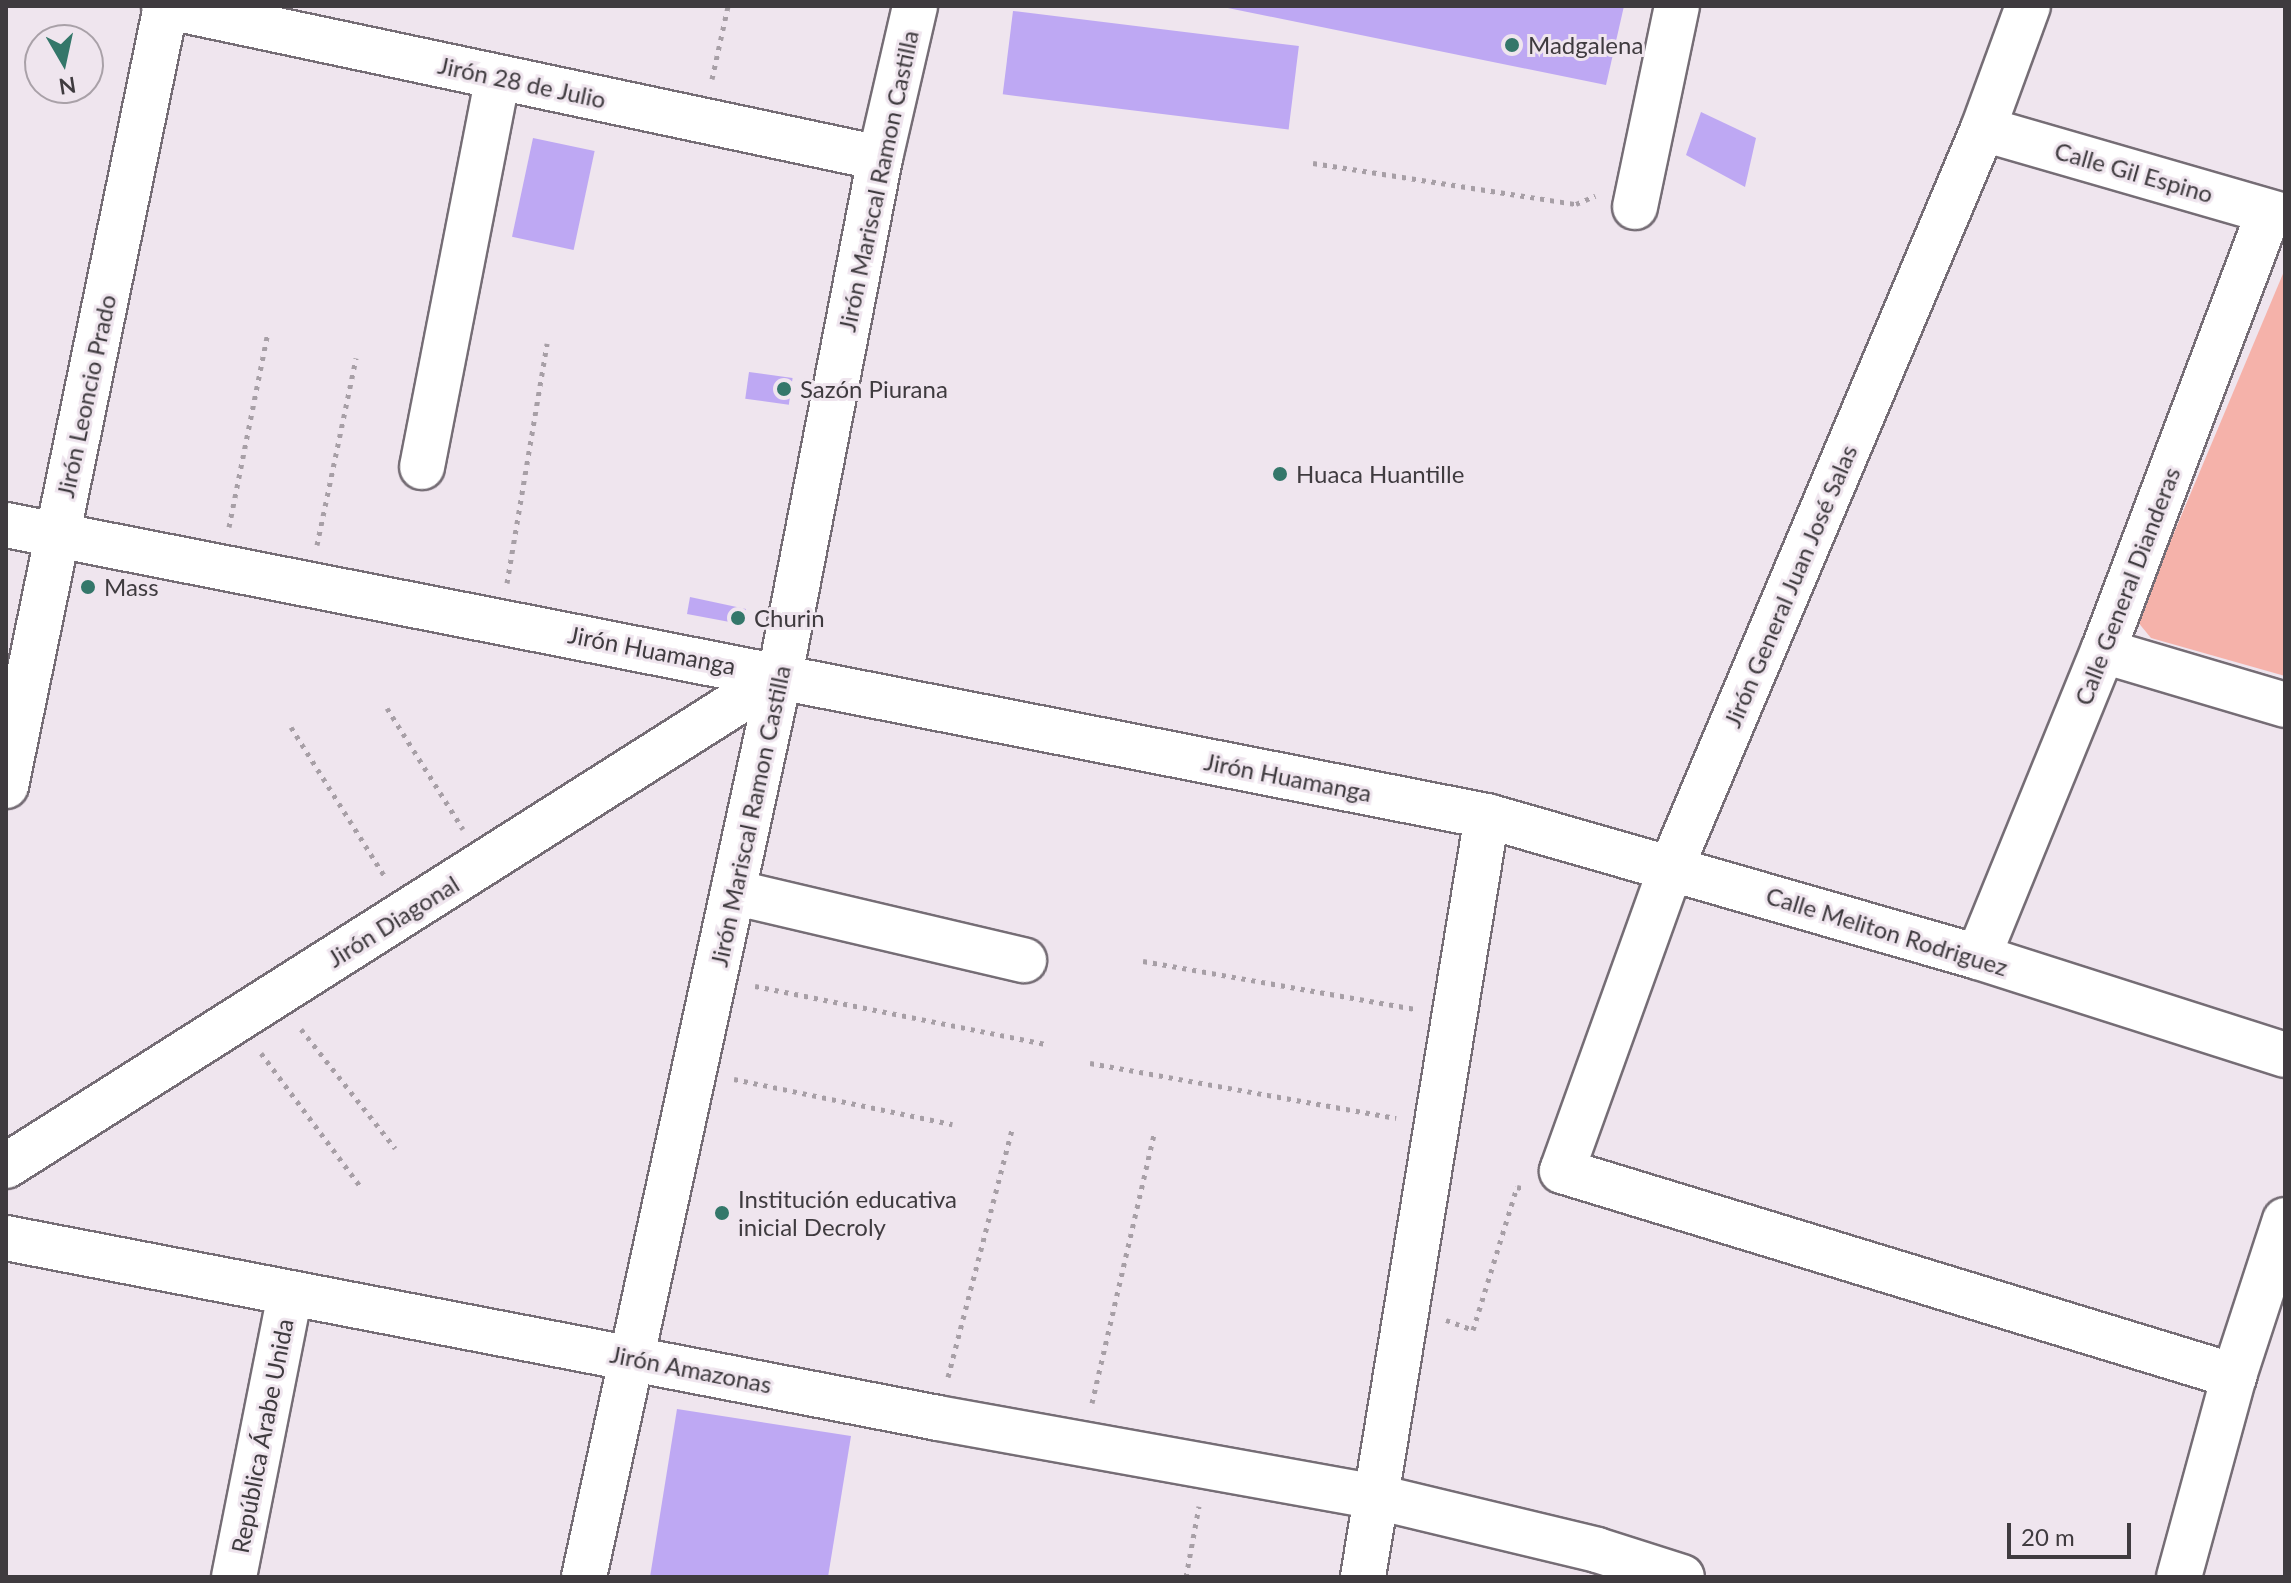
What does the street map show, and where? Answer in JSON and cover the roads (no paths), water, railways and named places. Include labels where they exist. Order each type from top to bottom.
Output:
[{"type":"street","name":"Jirón 28 de Julio","points":[[166,6],[880,158]]},
{"type":"street","name":"Jirón Leoncio Prado","points":[[6,786],[166,6]]},
{"type":"street","name":"Jirón Mariscal Ramon Castilla","points":[[584,1577],[716,979],[780,675],[880,158],[915,6]]},
{"type":"street","points":[[1638,191],[1677,6]]},
{"type":"street","name":"Jirón General Juan José Salas","points":[[2028,6],[1983,129],[1671,868],[1567,1172],[2234,1376]]},
{"type":"street","points":[[422,467],[498,77]]},
{"type":"street","name":"Calle Gil Espino","points":[[1983,129],[2277,214]]},
{"type":"street","name":"Calle General Dianderas","points":[[1978,957],[2277,214]]},
{"type":"street","name":"Jirón Huamanga","points":[[6,525],[1487,816]]},
{"type":"street","points":[[2103,651],[2285,705]]},
{"type":"street","name":"Jirón Diagonal","points":[[6,1166],[780,675]]},
{"type":"street","points":[[1363,1577],[1487,816]]},
{"type":"street","name":"Calle Meliton Rodriguez","points":[[1487,816],[1978,957],[2285,1055]]},
{"type":"street","points":[[733,892],[1024,960]]},
{"type":"street","points":[[2179,1577],[2234,1376],[2285,1220]]},
{"type":"street","name":"Jirón Amazonas","points":[[6,1238],[938,1418],[1377,1497],[1582,1547],[1682,1577]]},
{"type":"street","name":"República Árabe Unida","points":[[234,1577],[290,1295]]},
{"type":"place","name":"Madgalena","points":[[1512,45]]},
{"type":"place","name":"Sazón Piurana","points":[[784,389]]},
{"type":"place","name":"Huaca Huantille","points":[[1280,474]]},
{"type":"place","name":"Mass","points":[[88,587]]},
{"type":"place","name":"Churin","points":[[738,618]]},
{"type":"place","name":"Institución educativa inicial Decroly","points":[[722,1213]]}]
